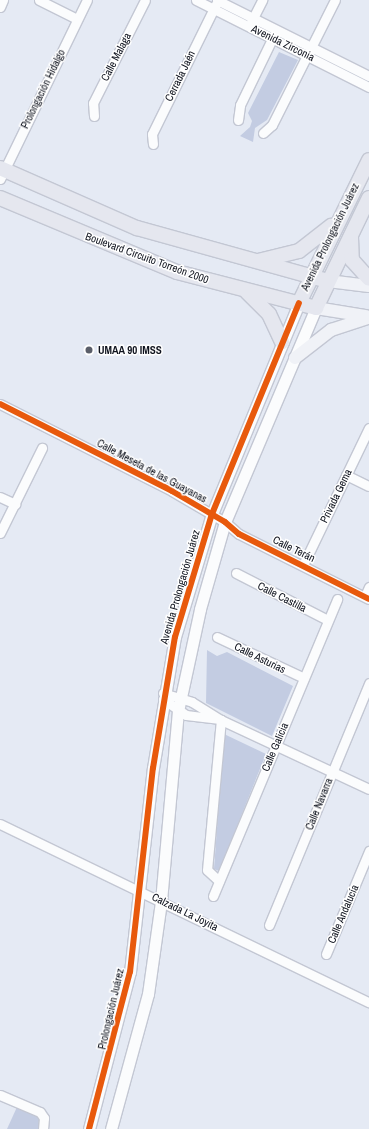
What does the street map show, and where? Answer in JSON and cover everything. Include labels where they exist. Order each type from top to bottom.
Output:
[{"type":"main road","name":"Avenida Prolongación Juárez","points":[[299,303],[336,221],[369,160]]},
{"type":"main road","points":[[1,172],[137,228],[311,277],[328,281],[369,286]]},
{"type":"main road","name":"Boulevard Circuito Torreón 2000","points":[[0,198],[125,253],[206,281],[316,308],[369,318]]},
{"type":"main road","name":"Avenida Prolongación Juárez","points":[[316,308],[352,230],[369,198]]},
{"type":"main road","points":[[254,262],[299,251],[336,221]]},
{"type":"main road","points":[[352,230],[352,260],[369,279]]},
{"type":"main road","points":[[242,289],[262,305],[278,327],[282,342]]},
{"type":"main road","points":[[295,358],[330,330],[369,318]]},
{"type":"street","points":[[0,7],[3,0]]},
{"type":"street","points":[[39,0],[77,19]]},
{"type":"street","name":"Prolongación Hidalgo","points":[[1,172],[87,0]]},
{"type":"street","name":"Calle Malaga","points":[[94,116],[93,103],[145,0]]},
{"type":"street","name":"Avenida Zirconia","points":[[196,0],[216,3],[310,51],[369,76]]},
{"type":"street","points":[[251,22],[262,0]]},
{"type":"street","points":[[263,133],[272,125],[335,0]]},
{"type":"street","name":"Cerrada Jaén","points":[[153,144],[152,134],[216,3]]},
{"type":"street","points":[[238,120],[240,105],[275,34]]},
{"type":"street","name":"Avenida Zirconia","points":[[310,51],[369,87]]},
{"type":"street","name":"Avenida Prolongación Juárez","points":[[142,892],[163,696],[185,600],[212,514],[299,303]]},
{"type":"street","name":"Avenida Prolongación Juárez","points":[[161,901],[178,711],[200,609],[225,522],[316,308]]},
{"type":"street","name":"Calle Meseta de las Guayanas","points":[[0,404],[83,445],[212,514]]},
{"type":"street","name":"Privada Gema","points":[[303,565],[369,428]]},
{"type":"street","points":[[0,533],[42,448]]},
{"type":"street","points":[[346,475],[369,486]]},
{"type":"street","points":[[0,497],[15,504]]},
{"type":"street","name":"Calle Terán","points":[[212,514],[225,522],[239,534],[367,598]]},
{"type":"street","name":"Calle Castilla","points":[[236,573],[328,620]]},
{"type":"street","points":[[367,598],[369,586]]},
{"type":"street","name":"Calle Galicia","points":[[213,896],[337,599]]},
{"type":"street","name":"Calle Asturias","points":[[217,637],[304,678]]},
{"type":"street","name":"Calle Navarra","points":[[269,925],[369,683]]},
{"type":"street","points":[[163,696],[180,697],[221,720],[369,789]]},
{"type":"street","points":[[163,696],[178,711],[193,717],[221,720]]},
{"type":"street","points":[[219,881],[207,870],[221,720]]},
{"type":"street","name":"Calzada La Joyita","points":[[0,824],[369,1002]]},
{"type":"street","name":"Calle Andalucía","points":[[326,954],[369,851]]},
{"type":"street","name":"Prolongación Juárez","points":[[89,1129],[123,1007],[142,892]]},
{"type":"street","points":[[111,1129],[140,1027],[161,901]]},
{"type":"street","points":[[0,1095],[40,1112],[44,1118],[43,1129]]},
{"type":"shaded area","points":[[279,52],[298,60],[267,120],[255,128],[253,142],[240,136],[250,127],[252,121],[248,113]]},
{"type":"shaded area","points":[[207,650],[217,656],[227,652],[293,686],[272,736],[206,703]]},
{"type":"shaded area","points":[[224,734],[266,754],[219,871],[214,869]]},
{"type":"shaded area","points":[[17,1107],[40,1117],[40,1129],[7,1129]]},
{"type":"cycle path","points":[[89,1129],[130,972],[153,768],[175,637],[212,514],[299,303]]},
{"type":"cycle path","points":[[0,404],[172,491],[225,522],[239,534],[369,599]]},
{"type":"place","name":"UMAA 90 IMSS","points":[[89,350]]}]
